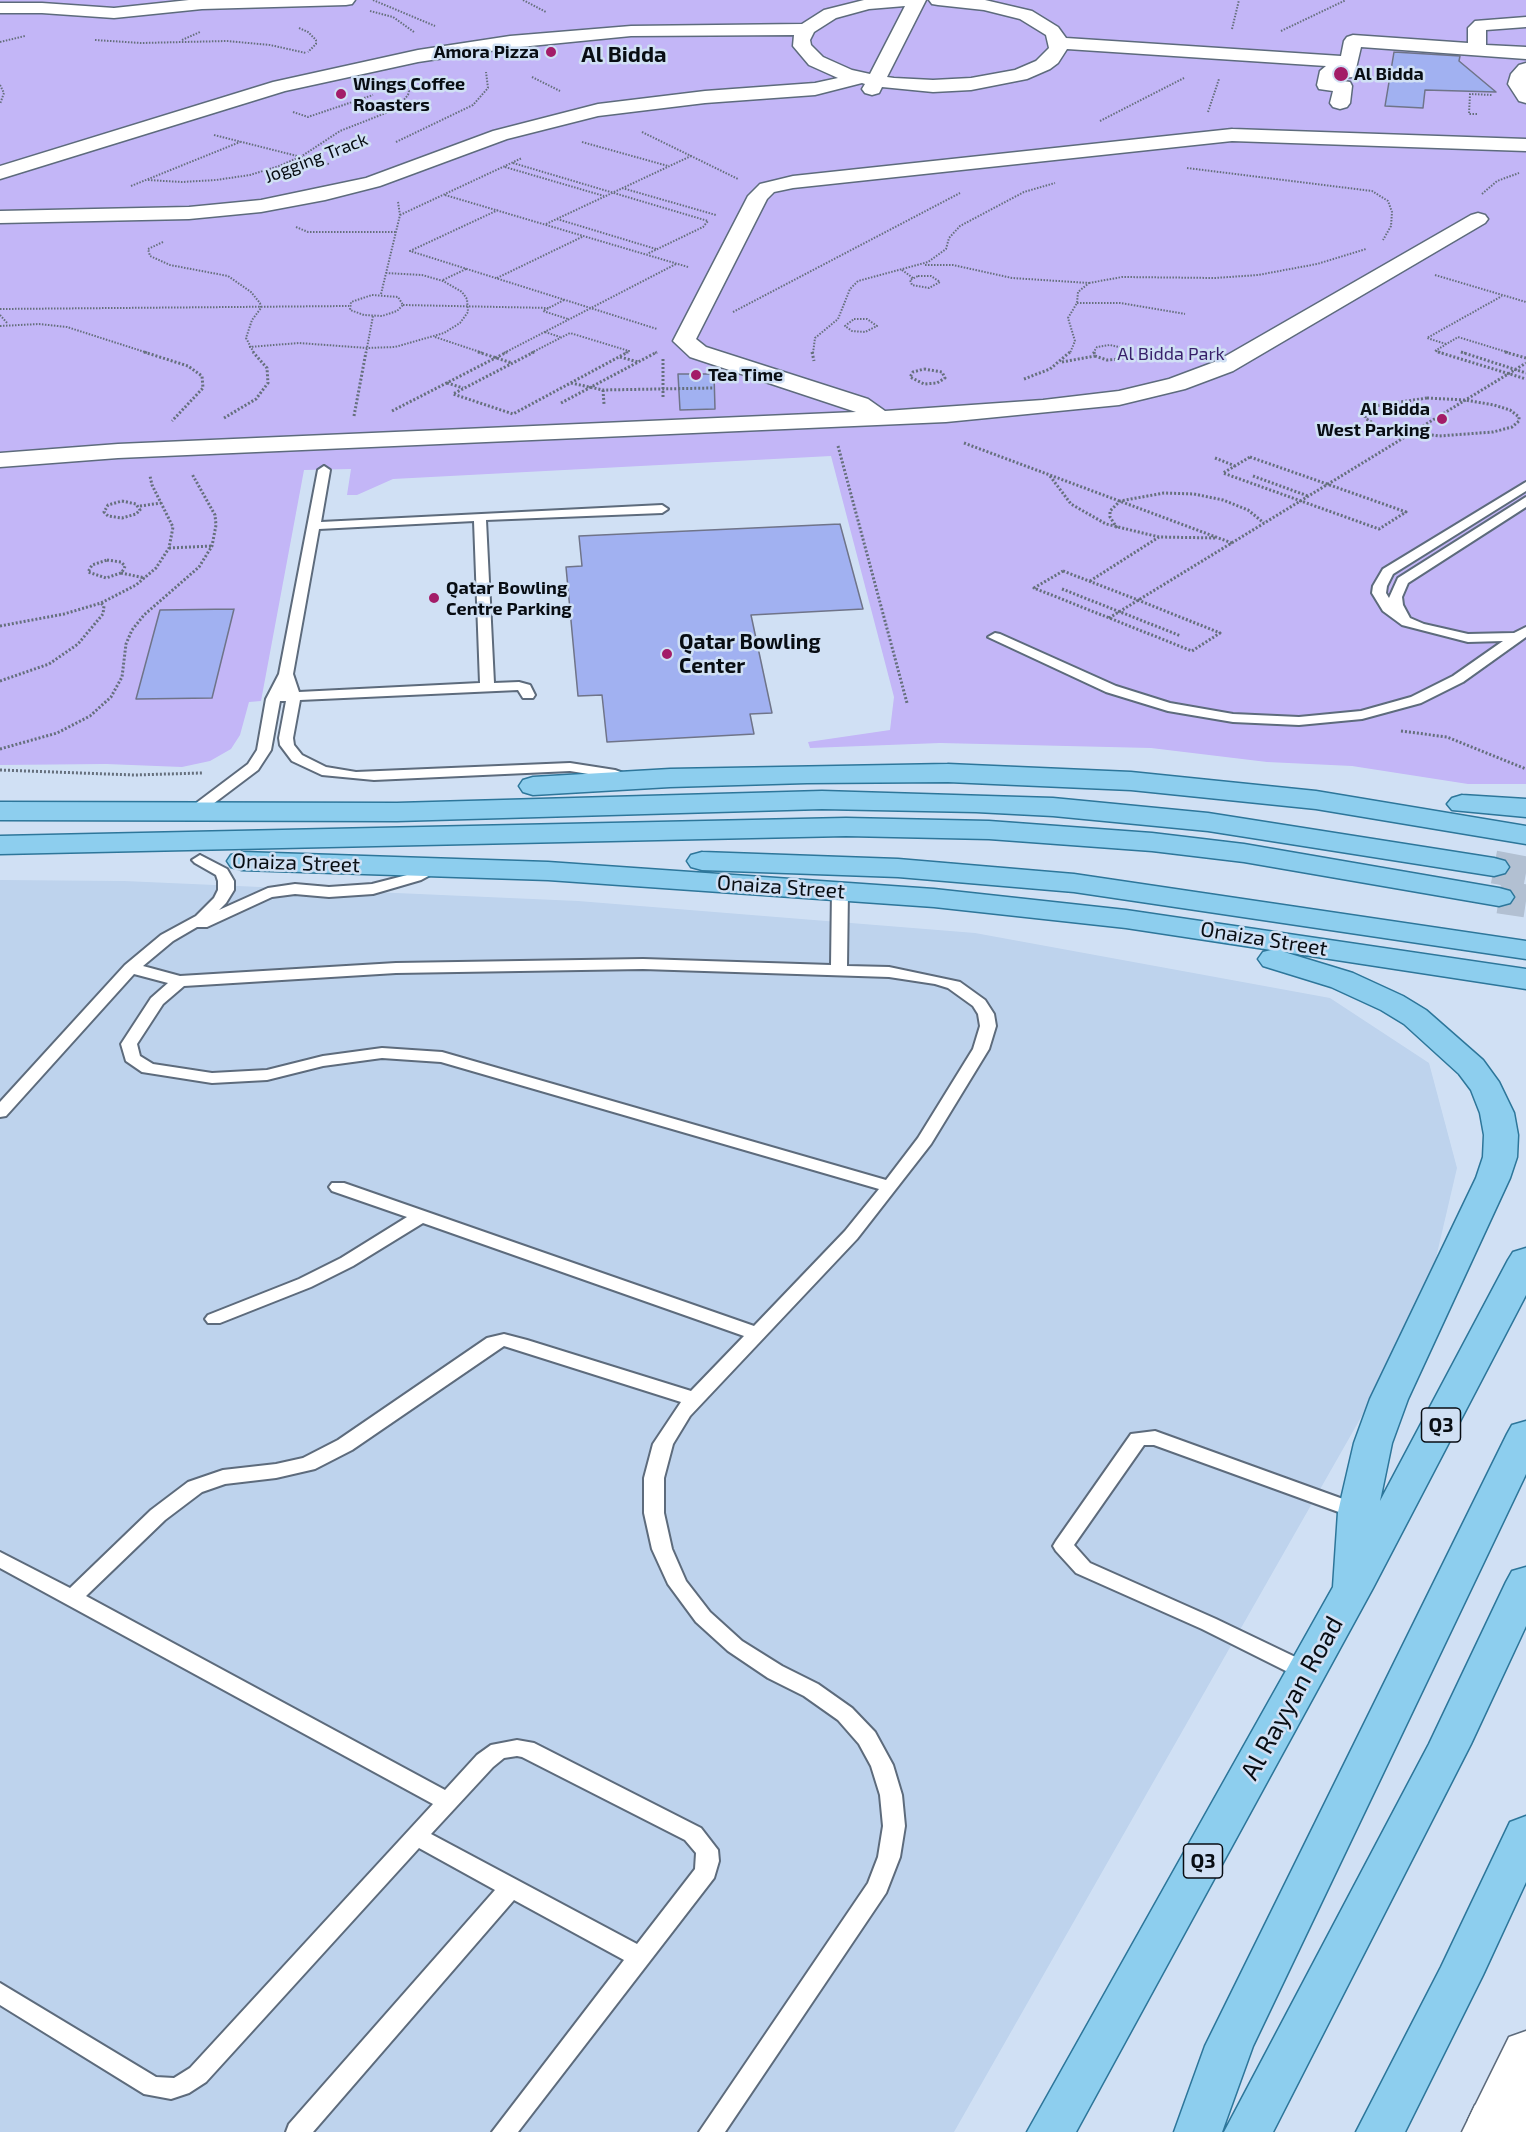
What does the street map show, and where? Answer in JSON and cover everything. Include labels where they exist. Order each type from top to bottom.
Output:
[{"type":"main road","points":[[293,812],[346,801],[400,794],[629,780],[948,773],[1131,781],[1224,790],[1394,812],[1526,835]]},
{"type":"main road","points":[[1224,790],[1278,789],[1356,792],[1468,805],[1526,808]]},
{"type":"main road","points":[[0,811],[397,812],[800,801],[976,803],[1053,807],[1208,822],[1494,867]]},
{"type":"main road","name":"Onaiza Street","points":[[0,846],[846,827],[989,830],[1152,842],[1244,853],[1499,897]]},
{"type":"main road","name":"Onaiza Street","points":[[31,845],[200,860],[548,871],[840,890],[1029,907],[1223,933],[1526,979]]},
{"type":"main road","points":[[548,871],[651,863],[744,861],[991,875],[1159,894],[1526,950]]},
{"type":"main road","points":[[1029,907],[1113,931],[1287,962],[1342,980],[1415,1017],[1464,1060],[1487,1089],[1497,1113],[1501,1135],[1500,1156],[1488,1189],[1389,1399],[1373,1443],[1358,1512],[1353,1588]]},
{"type":"main road","name":"Al Rayyan Road","points":[[1050,2132],[1353,1588],[1449,1410],[1526,1260]]},
{"type":"main road","points":[[1198,2132],[1228,2046],[1526,1434]]},
{"type":"main road","points":[[1248,2132],[1450,1744],[1526,1582]]},
{"type":"main road","points":[[1380,2132],[1460,1975],[1526,1834]]},
{"type":"street","points":[[0,8],[42,8],[114,13],[202,4],[346,0]]},
{"type":"street","points":[[850,0],[811,12],[786,28],[780,42],[784,52],[809,71],[863,83],[933,94],[984,91],[1029,83],[1066,55],[1074,31],[1057,18],[1030,7],[1000,0]]},
{"type":"street","points":[[863,83],[915,0]]},
{"type":"street","points":[[863,83],[809,56],[801,40],[806,29],[820,19],[841,10],[884,2],[915,0]]},
{"type":"street","points":[[938,0],[984,4],[1026,15],[1046,26],[1057,37],[1066,55]]},
{"type":"street","points":[[1477,49],[1477,30],[1481,25],[1526,22]]},
{"type":"street","points":[[0,173],[290,83],[387,61],[479,46],[631,31],[806,29]]},
{"type":"street","points":[[1340,103],[1343,86],[1326,85],[1327,79],[1329,71],[1347,73],[1353,41],[1526,53]]},
{"type":"street","points":[[1066,55],[1242,55],[1349,62]]},
{"type":"street","points":[[1066,55],[1201,70],[1327,79]]},
{"type":"street","points":[[0,217],[189,213],[299,200],[373,182],[500,135],[598,110],[685,99],[863,83]]},
{"type":"street","points":[[878,417],[860,404],[698,352],[686,344],[684,338],[716,276],[758,196],[767,188],[793,182],[1232,135],[1526,145]]},
{"type":"street","points":[[0,460],[343,436],[664,427],[995,412],[1119,398],[1203,376],[1245,356],[1478,219]]},
{"type":"street","points":[[324,470],[343,436]]},
{"type":"street","points":[[1501,2123],[1526,2051]]},
{"type":"lane","points":[[192,813],[253,767],[264,750],[274,697],[286,674],[324,470]]},
{"type":"lane","points":[[1521,634],[1468,638],[1436,632],[1407,622],[1388,608],[1379,593],[1380,586],[1388,572],[1526,486]]},
{"type":"lane","points":[[1407,622],[1400,613],[1395,597],[1403,581],[1526,501]]},
{"type":"lane","points":[[313,526],[662,509]]},
{"type":"lane","points":[[480,517],[487,687]]},
{"type":"lane","points":[[995,637],[1111,689],[1179,710],[1266,721],[1331,719],[1391,708],[1439,690],[1521,634]]},
{"type":"lane","points":[[286,674],[294,696],[286,738],[287,745],[297,758],[322,771],[374,776],[570,766],[610,773],[629,780]]},
{"type":"lane","points":[[274,697],[519,686],[528,691],[528,695]]},
{"type":"lane","points":[[0,1112],[131,969],[150,951],[213,909],[226,890],[226,881],[222,873],[200,860]]},
{"type":"lane","points":[[187,928],[218,918],[268,893],[295,889],[339,892],[373,889],[406,880],[437,867]]},
{"type":"lane","points":[[839,970],[840,890]]},
{"type":"lane","points":[[131,969],[180,981],[396,968],[519,964],[654,964],[889,972],[937,980],[968,994],[979,1003],[986,1014],[988,1026],[981,1049],[925,1140],[890,1187],[806,1284],[683,1411],[663,1444],[654,1478],[654,1513],[662,1549],[678,1584],[711,1624],[735,1646],[775,1672],[811,1690],[845,1714],[867,1738],[882,1765],[891,1795],[894,1826],[889,1857],[878,1887],[711,2132]]},
{"type":"lane","points":[[180,981],[157,1002],[129,1044],[132,1058],[148,1068],[195,1077],[239,1078],[267,1075],[352,1056],[382,1053],[442,1057],[890,1187]]},
{"type":"lane","points":[[338,1187],[756,1334]]},
{"type":"lane","points":[[214,1319],[279,1294],[347,1262],[422,1216]]},
{"type":"lane","points":[[72,1598],[158,1515],[195,1487],[223,1477],[276,1471],[318,1459],[345,1445],[494,1342],[504,1340],[535,1348],[694,1399]]},
{"type":"lane","points":[[1307,1672],[1209,1624],[1083,1568],[1063,1546],[1138,1439],[1155,1438],[1358,1512]]},
{"type":"lane","points":[[0,1559],[447,1801]]},
{"type":"lane","points":[[0,1993],[152,2087],[171,2089],[181,2086],[198,2075],[491,1755],[517,1748],[542,1756],[693,1834],[706,1850],[708,1861],[706,1872],[504,2132]]},
{"type":"lane","points":[[416,1836],[640,1957]]},
{"type":"lane","points":[[297,2132],[511,1887]]},
{"type":"path","points":[[373,0],[479,46]]},
{"type":"path","points":[[1242,55],[1245,49],[1346,0]]},
{"type":"path","name":"Jogging Track","points":[[363,10],[393,17],[419,36],[473,57],[485,69],[488,82],[485,94],[473,105],[388,145]]},
{"type":"path","points":[[1098,121],[1201,70]]},
{"type":"path","points":[[532,76],[746,183],[767,188]]},
{"type":"path","points":[[0,85],[4,93],[0,105]]},
{"type":"path","points":[[1481,114],[1469,114],[1470,94],[1515,85]]},
{"type":"path","points":[[163,122],[242,141]]},
{"type":"path","points":[[124,188],[159,176],[206,153],[242,141]]},
{"type":"path","name":"Jogging Track","points":[[242,141],[334,166],[322,170]]},
{"type":"path","points":[[578,141],[668,166]]},
{"type":"path","points":[[545,225],[691,156]]},
{"type":"path","points":[[400,215],[523,158]]},
{"type":"path","points":[[513,163],[708,221],[706,225],[646,255]]},
{"type":"path","points":[[504,167],[604,196]]},
{"type":"path","points":[[1181,168],[1346,186],[1372,191],[1388,201],[1393,219],[1388,233],[1377,244]]},
{"type":"path","points":[[1478,219],[1482,214],[1480,199],[1486,189],[1506,177],[1526,171]]},
{"type":"path","points":[[373,182],[394,196],[400,215],[381,294]]},
{"type":"path","points":[[919,266],[942,254],[949,238],[960,226],[1024,192],[1057,182]]},
{"type":"path","points":[[622,188],[744,223]]},
{"type":"path","points":[[560,404],[964,190]]},
{"type":"path","points":[[445,194],[716,276]]},
{"type":"path","points":[[299,200],[296,226],[302,230],[396,232]]},
{"type":"path","points":[[498,210],[410,251],[684,338]]},
{"type":"path","points":[[703,218],[711,214]]},
{"type":"path","points":[[556,219],[657,249]]},
{"type":"path","points":[[496,279],[584,236]]},
{"type":"path","points":[[166,242],[148,249],[150,256],[170,265],[228,276],[257,298],[261,308]]},
{"type":"path","points":[[816,364],[812,354],[815,338],[842,314],[853,285],[874,275],[919,266],[963,266],[1029,280],[1089,283],[1122,277],[1215,278],[1258,274],[1317,264],[1369,248]]},
{"type":"path","points":[[343,436],[676,264]]},
{"type":"path","points":[[1400,264],[1526,302]]},
{"type":"path","points":[[443,281],[466,269]]},
{"type":"path","points":[[902,270],[913,278],[931,276],[940,282],[935,287],[922,288],[912,285],[910,282],[913,278]]},
{"type":"path","points":[[249,346],[299,343],[367,348],[395,347],[434,337],[460,323],[468,312],[469,306],[462,292],[443,281],[422,275],[386,273]]},
{"type":"path","points":[[1061,362],[1073,348],[1075,341],[1068,318],[1077,303],[1078,292],[1089,283]]},
{"type":"path","points":[[349,306],[351,302],[363,296],[381,294],[398,297],[403,305]]},
{"type":"path","points":[[1446,344],[1428,338],[1503,295]]},
{"type":"path","points":[[565,300],[543,311],[569,319]]},
{"type":"path","points":[[1077,303],[1120,303],[1185,314]]},
{"type":"path","points":[[0,309],[349,306],[356,313],[374,316],[397,311],[403,305],[549,308]]},
{"type":"path","points":[[0,749],[57,733],[90,716],[102,706],[114,692],[122,677],[126,644],[132,630],[151,608],[199,567],[212,546],[216,525],[215,515],[193,477],[191,467],[197,448],[210,430],[256,399],[268,383],[267,368],[249,346],[246,338],[248,329],[261,308]]},
{"type":"path","points":[[0,315],[8,325]]},
{"type":"path","points":[[343,436],[374,316]]},
{"type":"path","points":[[854,319],[867,319],[876,323],[877,326],[871,331],[852,331],[845,326],[854,319]]},
{"type":"path","points":[[544,332],[561,337]]},
{"type":"path","points":[[570,333],[629,351],[620,356],[513,414],[453,394],[570,333]]},
{"type":"path","points":[[434,337],[512,363]]},
{"type":"path","points":[[1526,361],[1458,337],[1435,351],[1526,380]]},
{"type":"path","points":[[1020,380],[1061,362],[1095,356],[1114,360],[1126,357],[1128,354],[1123,348],[1110,345],[1094,350],[1095,356]]},
{"type":"path","points":[[1461,352],[1526,373]]},
{"type":"path","points":[[652,355],[663,357],[664,427]]},
{"type":"path","points":[[620,356],[638,362]]},
{"type":"path","points":[[1109,618],[1526,361]]},
{"type":"path","points":[[924,369],[937,370],[945,375],[945,378],[937,383],[917,382],[910,375],[924,369]]},
{"type":"path","points":[[447,382],[464,388]]},
{"type":"path","points":[[570,383],[603,390],[715,388]]},
{"type":"path","points":[[1433,398],[1465,400],[1510,410],[1519,417],[1517,424],[1505,429],[1467,435],[1411,433],[1373,424],[1365,418],[1366,411],[1374,406],[1403,400],[1433,398]]},
{"type":"path","points":[[831,419],[907,703]]},
{"type":"path","points":[[962,442],[1232,543]]},
{"type":"path","points":[[1250,457],[1406,512],[1379,529],[1223,473],[1235,466],[1250,457]]},
{"type":"path","points":[[1215,458],[1235,466]]},
{"type":"path","points":[[1050,476],[1078,510],[1117,528],[1159,537],[1220,538]]},
{"type":"path","points":[[1253,476],[1308,496]]},
{"type":"path","points":[[1117,528],[1110,517],[1110,511],[1120,501],[1148,494],[1194,494],[1236,505],[1248,510],[1264,523]]},
{"type":"path","points":[[140,506],[136,514],[122,518],[114,518],[104,512],[108,506],[122,501],[140,506],[161,503]]},
{"type":"path","points":[[1089,581],[1159,537]]},
{"type":"path","points":[[169,548],[212,546]]},
{"type":"path","points":[[121,573],[125,566],[115,561],[99,562],[88,568],[92,575],[98,577],[121,573],[145,578]]},
{"type":"path","points":[[1064,571],[1089,581],[1138,600],[1220,633],[1192,651],[1034,588],[1064,571]]},
{"type":"path","points":[[1062,589],[1181,636]]},
{"type":"path","points":[[0,681],[49,664],[78,644],[103,614],[104,606],[101,603]]},
{"type":"path","points":[[1362,715],[1393,729],[1447,737],[1526,769]]},
{"type":"path","points":[[0,770],[163,776],[253,767]]},
{"type":"shaded area","points":[[0,880],[124,881],[578,901],[975,933],[1330,998],[1429,1063],[1457,1168],[1425,1305],[954,2132],[0,2132]]},
{"type":"green space","name":"Al Bidda Park","points":[[0,0],[1526,0],[1526,784],[1468,784],[1352,766],[1267,762],[1151,748],[940,743],[810,748],[808,742],[890,730],[894,697],[831,456],[393,479],[357,495],[347,495],[351,469],[304,470],[261,701],[249,702],[240,735],[231,749],[210,761],[182,767],[106,764],[0,765]]},
{"type":"building","points":[[1394,52],[1460,56],[1459,61],[1496,92],[1425,90],[1423,108],[1385,106]]},
{"type":"building","points":[[678,374],[714,374],[715,409],[680,410]]},
{"type":"building","name":"Qatar Bowling Center","points":[[840,524],[863,609],[751,615],[772,713],[750,714],[754,734],[607,742],[602,695],[578,696],[566,567],[582,566],[579,536]]},
{"type":"building","points":[[234,609],[212,698],[136,699],[160,610]]},
{"type":"tunnel","points":[[1494,867],[1526,873]]},
{"type":"tunnel","points":[[1499,897],[1526,901]]},
{"type":"place","name":"Amora Pizza","points":[[551,52]]},
{"type":"place","name":"Al Bidda","points":[[1341,74]]},
{"type":"place","name":"Wings Coffee Roasters","points":[[341,94]]},
{"type":"place","name":"Tea Time","points":[[696,375]]},
{"type":"place","name":"Al Bidda West Parking","points":[[1442,419]]},
{"type":"place","name":"Qatar Bowling Centre Parking","points":[[434,598]]},
{"type":"place","name":"Qatar Bowling Center","points":[[667,654]]},
{"type":"district","name":"Al Bidda","points":[[624,55]]}]
